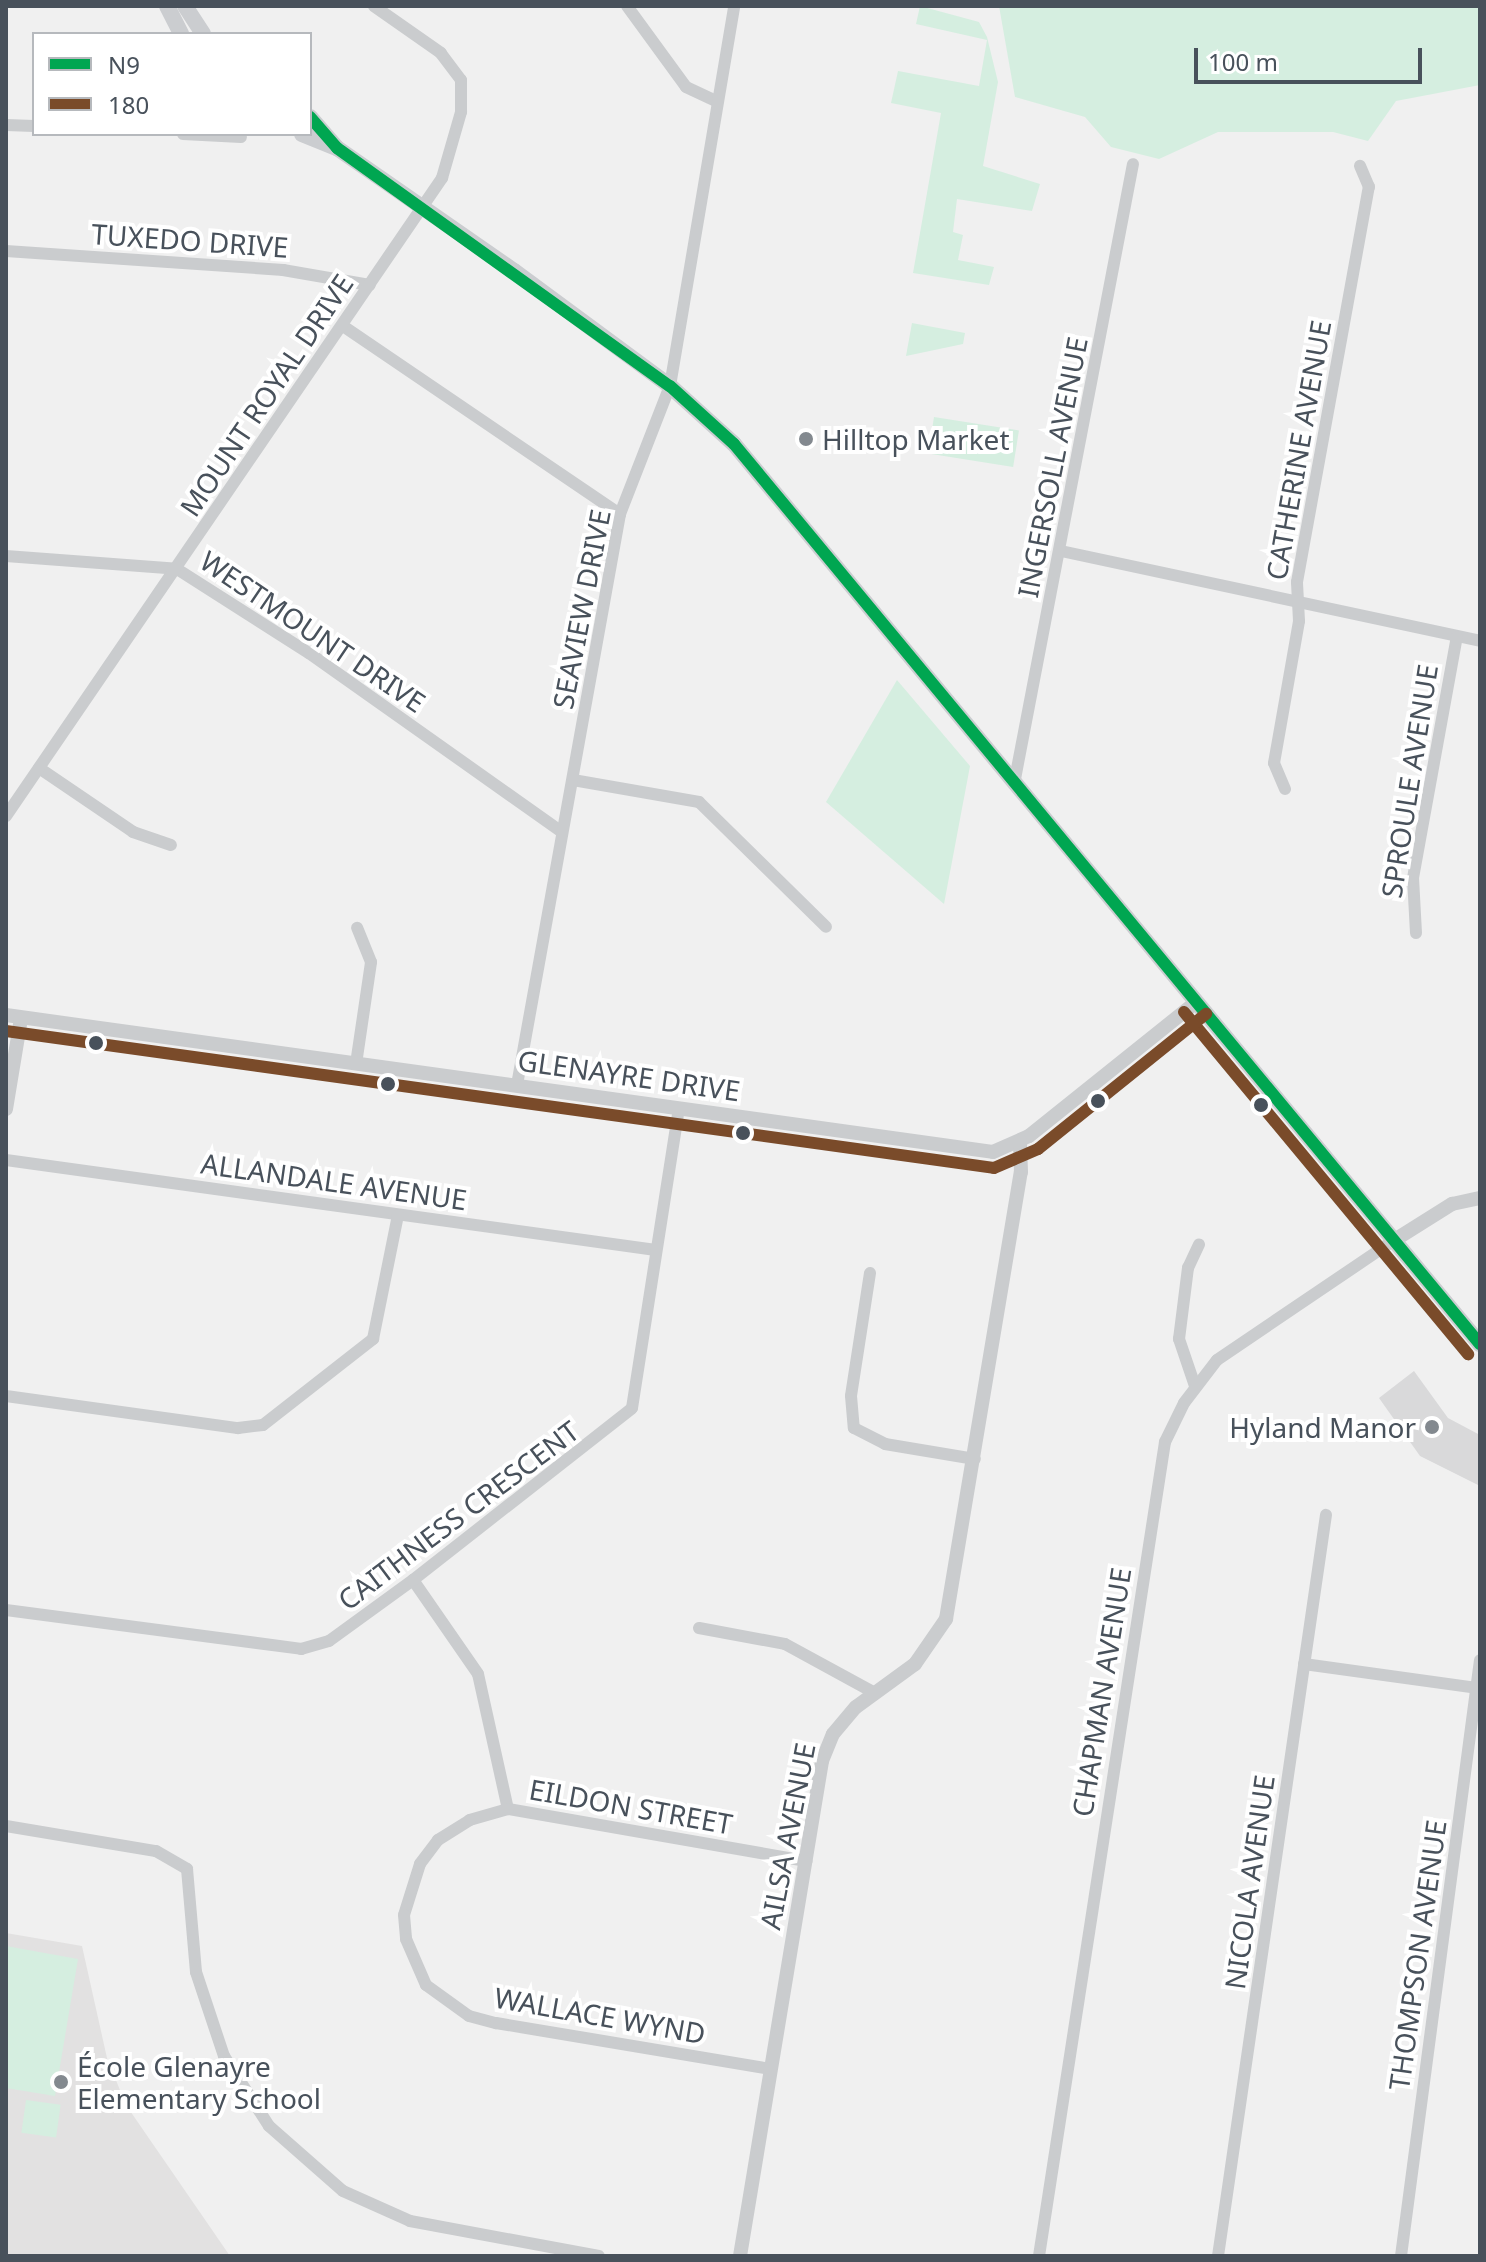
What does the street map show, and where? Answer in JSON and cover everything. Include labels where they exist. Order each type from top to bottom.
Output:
[{"type":"main road","points":[[167,6],[180,32]]},
{"type":"main road","points":[[185,6],[202,32]]},
{"type":"main road","points":[[312,119],[337,148]]},
{"type":"main road","points":[[307,136],[337,148],[423,207],[670,386],[734,444],[1015,779],[1480,1344]]},
{"type":"street","name":"MOUNT ROYAL DRIVE","points":[[7,812],[343,326],[423,207],[449,158],[461,112],[461,80],[441,53],[374,6]]},
{"type":"street","points":[[627,6],[686,87],[716,101]]},
{"type":"street","name":"SEAVIEW DRIVE","points":[[517,1085],[620,514],[670,386],[734,6]]},
{"type":"street","points":[[6,125],[32,126]]},
{"type":"street","points":[[222,136],[241,137]]},
{"type":"street","name":"INGERSOLL AVENUE","points":[[1015,779],[1133,164]]},
{"type":"street","name":"CATHERINE AVENUE","points":[[1285,789],[1274,763],[1298,601],[1369,187],[1360,166]]},
{"type":"street","name":"TUXEDO DRIVE","points":[[6,251],[283,270],[370,285]]},
{"type":"street","points":[[343,326],[620,514]]},
{"type":"street","points":[[1061,551],[1480,641]]},
{"type":"street","name":"WESTMOUNT DRIVE","points":[[6,556],[177,569],[562,832]]},
{"type":"street","name":"SPROULE AVENUE","points":[[1416,933],[1413,878],[1457,637]]},
{"type":"street","points":[[39,768],[133,832],[171,845]]},
{"type":"street","points":[[573,780],[699,802],[826,927]]},
{"type":"street","points":[[356,1064],[371,962],[357,928]]},
{"type":"street","name":"GLENAYRE DRIVE","points":[[13,1016],[984,1151],[1020,1141],[1196,1002]]},
{"type":"street","points":[[6,1109],[13,1016]]},
{"type":"street","name":"CAITHNESS CRESCENT","points":[[6,1610],[301,1649],[329,1641],[413,1580],[632,1408],[679,1109]]},
{"type":"street","name":"AILSA AVENUE","points":[[740,2256],[822,1761],[833,1734],[873,1692],[915,1664],[946,1619],[1023,1161],[1020,1141]]},
{"type":"street","name":"ALLANDALE AVENUE","points":[[6,1160],[656,1250]]},
{"type":"street","points":[[1393,1241],[1452,1204],[1480,1198]]},
{"type":"street","points":[[6,1396],[238,1428],[263,1425],[373,1339],[398,1215]]},
{"type":"street","name":"CHAPMAN AVENUE","points":[[1039,2256],[1160,1467],[1173,1423],[1195,1386],[1217,1360],[1393,1241]]},
{"type":"street","points":[[1195,1386],[1179,1339],[1188,1268],[1199,1244]]},
{"type":"street","points":[[870,1273],[851,1396],[854,1428],[885,1444],[975,1459]]},
{"type":"street","name":"NICOLA AVENUE","points":[[1218,2256],[1326,1515]]},
{"type":"street","name":"EILDON STREET","points":[[413,1580],[478,1674],[508,1809],[807,1861]]},
{"type":"street","points":[[699,1628],[785,1644],[873,1692]]},
{"type":"street","name":"THOMPSON AVENUE","points":[[1401,2256],[1480,1660]]},
{"type":"street","points":[[1304,1664],[1476,1688]]},
{"type":"street","name":"WALLACE WYND","points":[[508,1809],[470,1820],[438,1840],[420,1864],[408,1891],[405,1927],[426,1985],[469,2016],[496,2023],[771,2069]]},
{"type":"street","points":[[6,1826],[156,1851],[187,1869],[196,1972],[224,2056],[269,2126],[333,2184],[410,2221],[599,2256]]},
{"type":"shaded area","name":"École Glenayre Elementary School","points":[[6,1933],[82,1946],[107,2058],[126,2105],[230,2256],[6,2256]]},
{"type":"green space","points":[[920,6],[979,22],[987,37],[998,82],[983,166],[1040,184],[1032,211],[957,199],[953,232],[963,235],[958,260],[994,267],[989,285],[913,273],[941,113],[891,103],[898,71],[979,86],[987,40],[916,24]]},
{"type":"green space","points":[[999,6],[1480,6],[1480,85],[1396,101],[1368,141],[1333,132],[1218,132],[1159,159],[1111,147],[1085,117],[1015,97]]},
{"type":"green space","points":[[912,323],[965,333],[963,344],[906,356]]},
{"type":"green space","points":[[934,417],[1019,430],[1013,467],[928,454]]},
{"type":"green space","points":[[897,680],[970,766],[944,904],[826,802]]},
{"type":"green space","points":[[6,1946],[78,1959],[55,2096],[6,2088]]},
{"type":"green space","points":[[26,2100],[61,2105],[56,2138],[21,2133]]},
{"type":"building","name":"Hyland Manor","points":[[1414,1371],[1448,1418],[1480,1435],[1480,1486],[1420,1456],[1379,1398]]},
{"type":"transit line","name":"N9","points":[[312,119],[337,148],[670,386],[734,444],[1480,1344]]},
{"type":"transit line","name":"180","points":[[1184,1012],[1468,1354]]},
{"type":"transit line","name":"180","points":[[6,1031],[994,1168],[1038,1149],[1206,1014]]},
{"type":"place","name":"Hilltop Market","points":[[806,439]]},
{"type":"place","name":"Hyland Manor","points":[[1432,1427]]},
{"type":"place","name":"École Glenayre Elementary School","points":[[61,2082]]}]
